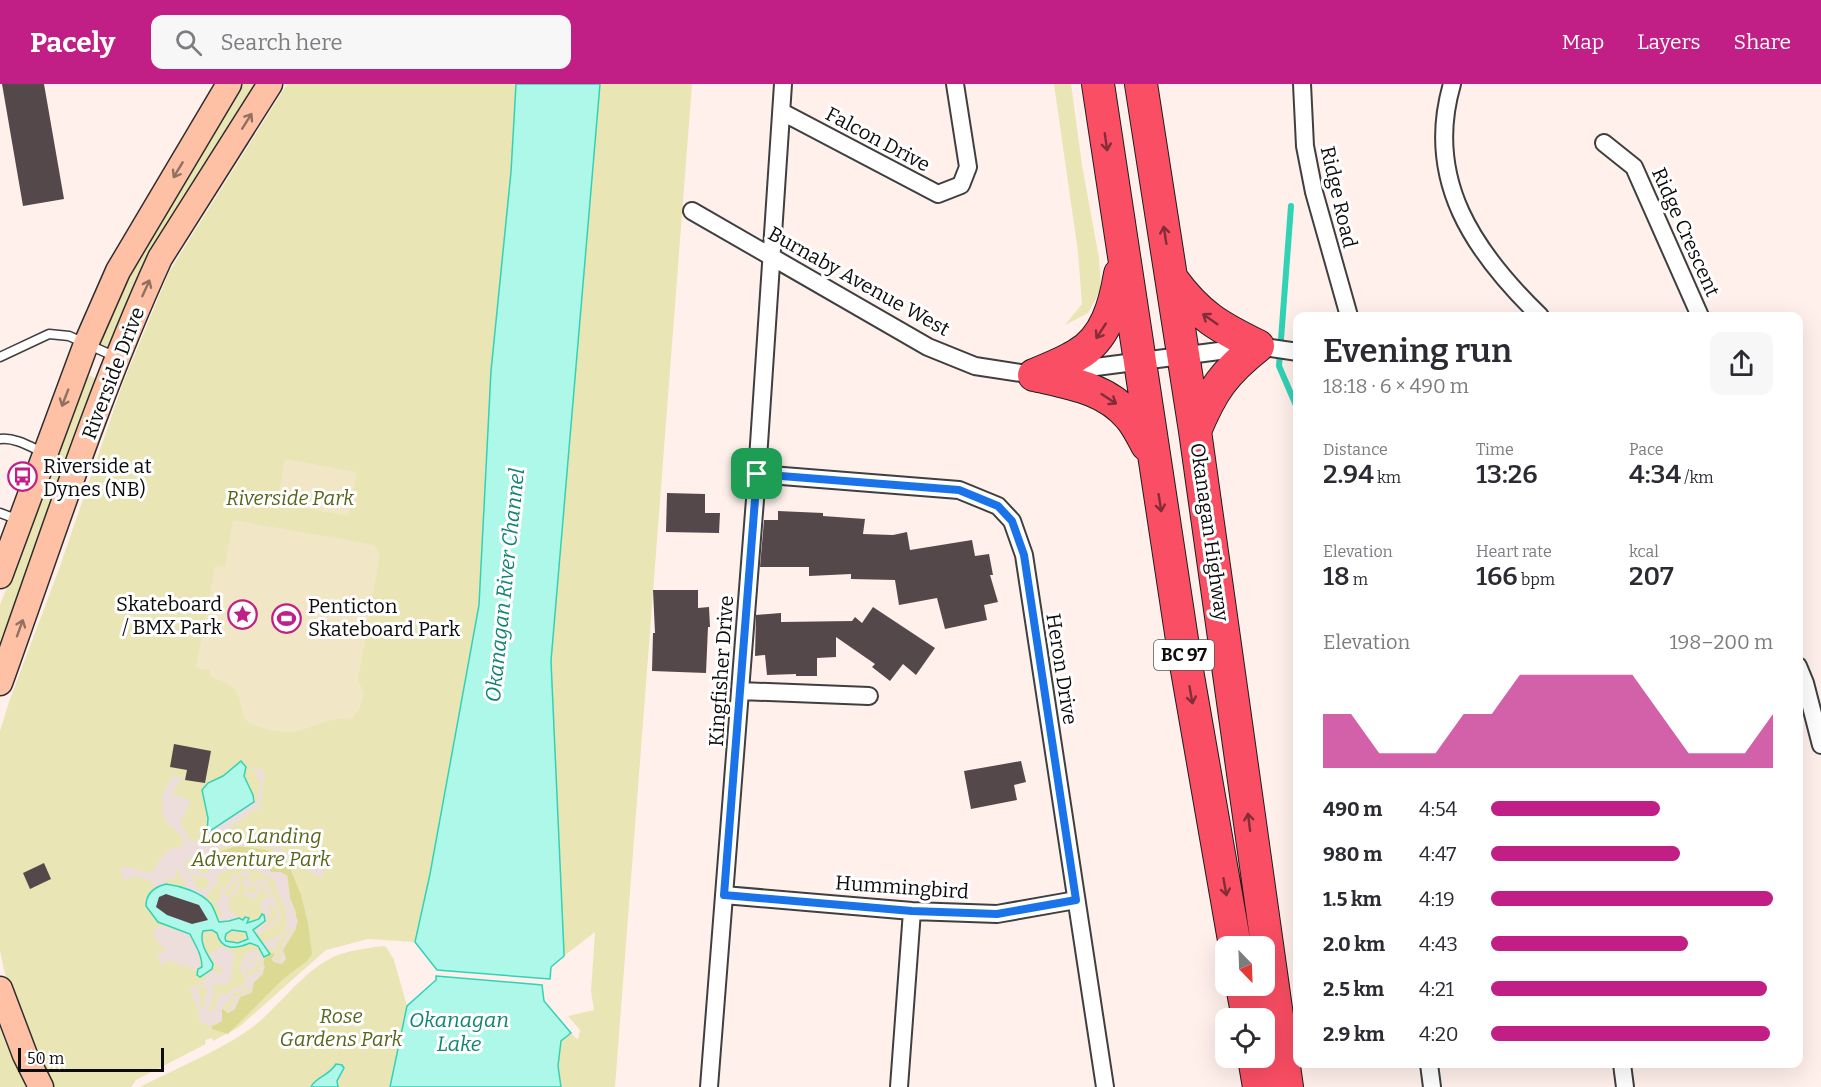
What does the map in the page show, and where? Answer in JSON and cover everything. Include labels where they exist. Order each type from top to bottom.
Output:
[{"type":"highway","name":"BC 97","points":[[1098,84],[1138,362],[1184,653],[1233,936]]},
{"type":"highway","name":"Okanagan Highway","points":[[1141,84],[1184,355],[1287,1087]]},
{"type":"highway","points":[[1034,375],[1080,354],[1102,333],[1116,300],[1123,256]]},
{"type":"highway","points":[[1172,279],[1189,302],[1207,318],[1258,346],[1234,364],[1218,384],[1206,404],[1195,431]]},
{"type":"highway","points":[[1034,375],[1083,386],[1111,398],[1131,418],[1153,456]]},
{"type":"highway","points":[[1256,1068],[1259,1087]]},
{"type":"street","name":"Riverside Drive","points":[[0,576],[10,516],[45,453],[86,344],[118,271],[229,84]]},
{"type":"street","name":"Riverside Drive","points":[[0,683],[117,358],[159,258],[270,84]]},
{"type":"street","points":[[773,257],[783,84]]},
{"type":"street","name":"Falcon Drive","points":[[782,112],[938,194],[961,185],[968,167],[955,84]]},
{"type":"street","name":"Ridge Road","points":[[1302,84],[1305,146],[1314,192],[1348,312]]},
{"type":"street","points":[[1452,84],[1448,99],[1443,148],[1451,192],[1477,243],[1515,292],[1536,312]]},
{"type":"street","name":"Ridge Crescent","points":[[1604,143],[1634,167],[1698,312]]},
{"type":"street","name":"Burnaby Avenue West","points":[[692,211],[928,347],[975,366],[1034,375],[1258,346],[1293,351]]},
{"type":"street","name":"Kingfisher Drive","points":[[710,1087],[773,257]]},
{"type":"street","name":"Heron Drive","points":[[757,474],[959,490],[998,506],[1012,521],[1024,555],[1105,1087]]},
{"type":"street","points":[[1803,678],[1821,745]]},
{"type":"street","points":[[740,691],[869,696]]},
{"type":"street","name":"Hummingbird","points":[[724,895],[912,911],[997,914],[1076,900]]},
{"type":"street","points":[[898,1087],[912,911]]},
{"type":"street","points":[[0,989],[21,1046],[41,1087]]},
{"type":"street","points":[[1430,1068],[1432,1087]]},
{"type":"street","points":[[1623,1068],[1625,1087]]},
{"type":"lane","points":[[0,357],[49,334],[69,336],[117,358]]},
{"type":"lane","points":[[0,439],[6,438],[45,453]]},
{"type":"green space","points":[[239,84],[262,84],[110,351],[101,348],[99,344],[123,278]]},
{"type":"green space","name":"Riverside Park","points":[[287,84],[516,84],[511,172],[491,371],[479,605],[430,874],[415,942],[368,939],[326,950],[239,1027],[213,1041],[212,1038],[205,1040],[206,1044],[136,1080],[131,1087],[49,1087],[14,1004],[0,951],[0,731],[123,383],[169,272]]},
{"type":"green space","points":[[600,84],[692,84],[615,1087],[561,1087],[558,1066],[561,1041],[571,1033],[578,1040],[580,1030],[568,1016],[594,1010],[591,991],[595,932],[564,956],[551,661]]},
{"type":"green space","points":[[1054,84],[1071,84],[1082,165],[1099,258],[1101,289],[1088,313],[1065,325],[1082,304],[1078,252]]},
{"type":"green space","points":[[91,376],[98,380],[0,666],[0,605],[86,377]]},
{"type":"green space","points":[[285,459],[357,472],[348,516],[277,503]]},
{"type":"green space","name":"Penticton Skateboard Park","points":[[233,520],[374,545],[380,554],[358,680],[364,694],[359,710],[351,720],[335,719],[288,732],[256,726],[246,719],[239,697],[231,686],[224,681],[210,677],[210,670],[196,668],[215,566],[225,567]]},
{"type":"green space","name":"Rose Gardens Park","points":[[383,946],[394,960],[407,1006],[390,1087],[140,1087],[211,1052],[250,1029],[314,969],[326,961],[360,949]]},
{"type":"green space","points":[[0,1011],[32,1087],[0,1087]]},
{"type":"shaded area","points":[[256,767],[257,770],[262,769],[265,779],[259,803],[263,810],[257,808],[214,839],[217,843],[252,840],[268,842],[312,866],[316,857],[325,862],[323,873],[325,877],[317,876],[270,848],[259,845],[216,849],[216,854],[199,861],[189,858],[186,861],[186,867],[188,871],[198,869],[205,874],[224,858],[243,858],[257,862],[266,860],[271,872],[287,875],[290,898],[298,922],[283,950],[286,959],[282,964],[273,962],[274,947],[267,949],[263,943],[284,933],[286,928],[286,910],[277,891],[275,880],[261,872],[242,867],[221,872],[216,878],[218,883],[204,898],[188,890],[177,869],[175,872],[178,878],[167,879],[166,884],[155,888],[152,882],[140,877],[132,877],[124,882],[120,867],[125,866],[148,873],[153,870],[166,851],[185,845],[179,833],[168,825],[162,812],[162,796],[172,776],[182,778],[172,794],[190,802],[180,824],[193,843],[254,802],[256,804],[261,785],[252,769]],"holes":[[[195,874],[198,879],[201,876],[208,879],[209,884],[206,888],[202,890],[197,888],[192,875]],[[288,928],[291,930],[282,945],[281,960],[275,961],[276,943]]]},
{"type":"shaded area","points":[[237,846],[266,850],[284,861],[290,868],[301,895],[312,954],[307,961],[283,979],[228,1034],[212,1029],[212,1026],[222,1021],[221,1008],[228,1013],[234,1010],[240,997],[252,992],[254,982],[263,974],[264,959],[275,952],[272,960],[279,964],[285,956],[283,950],[296,929],[296,912],[290,898],[288,878],[280,872],[271,872],[266,860],[226,859],[212,867],[207,856]]},
{"type":"shaded area","points":[[243,870],[249,871],[249,879],[253,884],[260,878],[268,881],[281,917],[260,935],[256,935],[255,929],[267,921],[260,907],[261,902],[268,896],[265,890],[260,890],[255,898],[249,898],[244,893],[246,885],[243,881],[239,883],[237,892],[228,900],[230,910],[239,918],[223,922],[217,920],[222,915],[216,904],[220,898],[221,889],[229,885],[233,875],[240,875]],"holes":[[[244,875],[247,880],[240,880],[232,894],[224,896],[224,891],[229,889],[236,879]],[[262,882],[268,885],[272,898],[270,898],[267,887],[263,885],[258,886],[253,894],[247,892],[247,886],[255,886]],[[270,905],[276,907],[278,915],[271,924],[259,930],[268,922],[271,912],[268,907]]]},
{"type":"shaded area","points":[[160,926],[190,934],[197,945],[200,964],[198,969],[192,970],[186,965],[180,966],[177,962],[168,961],[164,964],[164,969],[156,952],[161,953],[167,947],[159,945],[153,931]]},
{"type":"shaded area","points":[[223,946],[234,952],[231,978],[226,985],[213,985],[214,993],[208,1011],[214,1010],[219,994],[226,995],[234,988],[242,987],[243,983],[248,981],[240,966],[246,953],[257,949],[263,960],[259,963],[256,955],[254,956],[258,963],[251,959],[250,962],[258,964],[252,970],[246,969],[247,974],[251,976],[254,972],[261,972],[259,964],[265,967],[261,976],[254,982],[251,993],[240,997],[235,1009],[228,1013],[226,1011],[231,1009],[235,995],[239,996],[250,990],[247,987],[234,992],[224,1006],[225,1010],[222,1007],[222,1021],[207,1026],[206,1023],[201,1023],[198,1017],[199,1009],[189,989],[204,983],[205,976],[212,971],[220,974],[222,972],[223,969],[217,967],[213,959],[207,955]],"holes":[[[202,985],[208,991],[204,998],[205,1006],[202,1007],[197,990]]]},
{"type":"water","name":"Okanagan River Channel","points":[[516,84],[600,84],[551,661],[564,956],[551,967],[550,979],[437,970],[415,942],[430,874],[479,605],[491,371],[511,172]]},
{"type":"water","points":[[241,761],[246,767],[244,776],[254,802],[207,833],[208,818],[202,790],[208,783],[223,776]]},
{"type":"water","points":[[162,885],[178,886],[202,896],[214,908],[219,922],[239,918],[243,920],[245,917],[249,918],[247,923],[264,915],[265,921],[253,930],[270,954],[264,957],[258,946],[250,943],[234,947],[226,946],[217,933],[212,930],[203,931],[203,944],[213,964],[212,969],[200,977],[197,975],[198,969],[202,967],[201,958],[190,934],[158,922],[146,906],[149,894]],"holes":[[[232,930],[246,932],[248,939],[238,943],[226,941],[226,934]]]},
{"type":"water","name":"Okanagan Lake","points":[[436,976],[542,985],[544,1001],[571,1033],[561,1041],[558,1066],[561,1087],[390,1087],[407,1006],[436,980]]},
{"type":"water","points":[[336,1064],[344,1068],[337,1081],[338,1087],[311,1087],[313,1083]]},
{"type":"building","points":[[2,84],[44,84],[64,199],[23,206]]},
{"type":"building","points":[[667,493],[705,494],[705,513],[720,513],[719,533],[666,532]]},
{"type":"building","points":[[778,511],[823,513],[823,516],[865,519],[863,534],[893,535],[907,532],[910,550],[972,540],[975,556],[989,554],[993,575],[990,575],[998,602],[984,605],[987,620],[945,629],[937,598],[899,605],[895,580],[851,579],[851,574],[809,576],[809,567],[760,567],[764,520],[778,520]]},
{"type":"building","points":[[653,590],[698,590],[698,608],[709,607],[710,627],[708,627],[706,673],[652,671],[653,633],[655,633]]},
{"type":"building","points":[[873,607],[935,648],[916,675],[903,664],[890,681],[872,667],[875,664],[836,637],[836,657],[817,658],[817,676],[767,675],[765,655],[755,656],[756,615],[781,613],[781,622],[852,621],[855,617],[862,623]]},
{"type":"building","points":[[174,744],[211,751],[205,783],[185,780],[187,770],[170,767]]},
{"type":"building","points":[[1021,761],[1026,782],[1014,785],[1017,800],[971,809],[964,771]]},
{"type":"building","points":[[44,863],[51,879],[30,889],[23,873]]},
{"type":"building","points":[[166,894],[199,905],[208,920],[192,924],[167,915],[156,907],[159,897]]},
{"type":"waterway","points":[[1291,206],[1279,366],[1293,398]]},
{"type":"place","name":"Riverside at Dynes (NB)","points":[[22,477]]},
{"type":"place","name":"Skateboard / BMX Park","points":[[243,615]]},
{"type":"place","name":"Penticton Skateboard Park","points":[[287,618]]},
{"type":"route","points":[[757,474],[959,490],[998,506],[1012,521],[1024,555],[1076,900],[997,914],[912,911],[724,895],[757,474]]},
{"type":"park label","name":"Loco Landing Adventure Park","points":[[261,848]]}]
